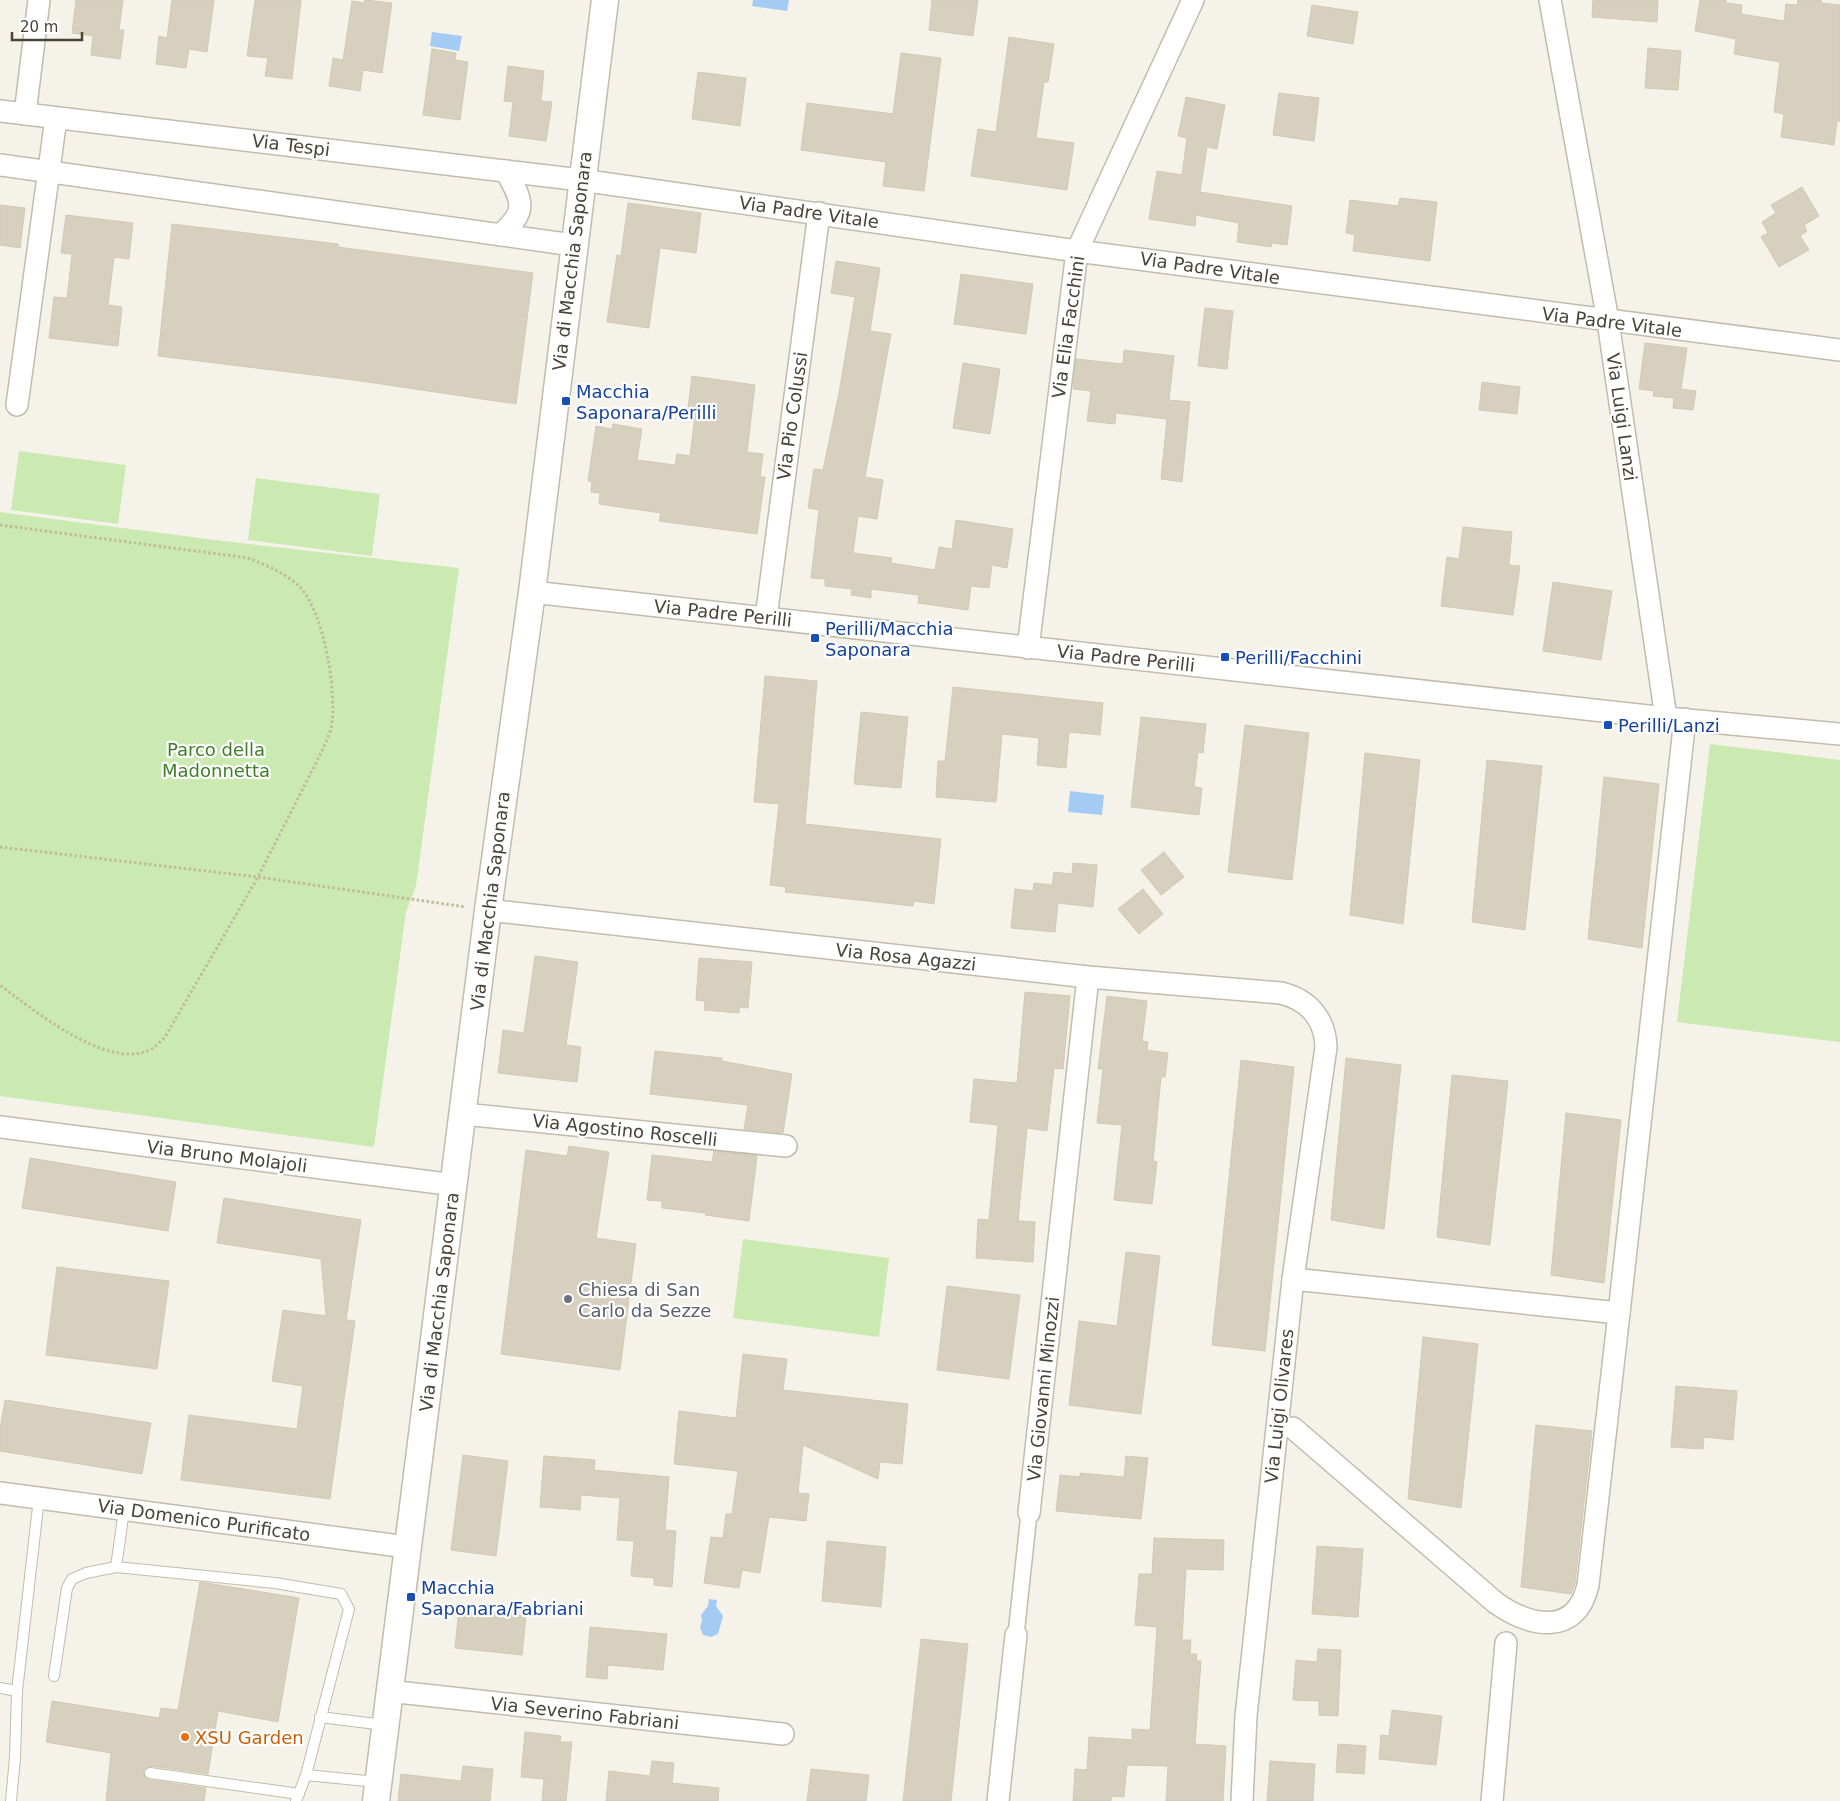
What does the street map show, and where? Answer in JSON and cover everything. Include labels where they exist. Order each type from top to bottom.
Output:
[{"type":"street","points":[[25,114],[39,0]]},
{"type":"street","name":"Via di Macchia Saponara","points":[[377,1791],[388,1691],[455,1185],[488,910],[532,592],[581,180],[605,0]]},
{"type":"street","name":"Via Elia Facchini","points":[[1028,648],[1077,251],[1193,0]]},
{"type":"street","name":"Via Luigi Lanzi","points":[[1293,1428],[1507,1610],[1523,1619],[1538,1623],[1564,1620],[1577,1609],[1588,1585],[1619,1313],[1675,719],[1608,321],[1550,0]]},
{"type":"street","name":"Via Tespi","points":[[0,111],[581,180]]},
{"type":"street","points":[[17,405],[56,118]]},
{"type":"street","points":[[0,165],[573,245]]},
{"type":"street","points":[[500,235],[515,222],[519,212],[517,192],[506,171]]},
{"type":"street","name":"Via Padre Vitale","points":[[581,180],[1077,251],[1840,350]]},
{"type":"street","name":"Via Pio Colussi","points":[[766,618],[819,213]]},
{"type":"street","name":"Via Padre Perilli","points":[[532,592],[1675,719],[1840,734]]},
{"type":"street","name":"Via Rosa Agazzi","points":[[488,910],[1088,977],[1281,993],[1302,1001],[1317,1015]]},
{"type":"street","name":"Via Giovanni Minozzi","points":[[998,1801],[1088,977]]},
{"type":"street","name":"Via Luigi Olivares","points":[[1242,1801],[1246,1716],[1293,1279],[1326,1047],[1325,1030],[1317,1015]]},
{"type":"street","name":"Via Agostino Roscelli","points":[[463,1114],[786,1146]]},
{"type":"street","name":"Via Bruno Molajoli","points":[[0,1127],[455,1185]]},
{"type":"street","points":[[1293,1279],[1619,1313]]},
{"type":"street","name":"Via Domenico Purificato","points":[[0,1493],[407,1547]]},
{"type":"street","points":[[1492,1801],[1506,1643]]},
{"type":"street","name":"Via Severino Fabriani","points":[[388,1691],[782,1734]]},
{"type":"lane","points":[[11,1801],[15,1758],[17,1690],[39,1498]]},
{"type":"lane","points":[[116,1567],[124,1510]]},
{"type":"lane","points":[[54,1676],[67,1588],[72,1579],[79,1576],[116,1567],[274,1583],[341,1594],[349,1609],[306,1775],[297,1797],[150,1773]]},
{"type":"lane","points":[[0,1688],[17,1690]]},
{"type":"lane","points":[[320,1717],[384,1725]]},
{"type":"lane","points":[[306,1775],[377,1791]]},
{"type":"path","points":[[0,525],[248,558],[284,574],[311,600],[322,627],[330,670],[333,710],[331,729],[324,747],[258,877],[165,1036],[156,1046],[147,1052],[121,1053],[87,1043],[34,1010],[0,985]]},
{"type":"path","points":[[0,847],[258,877],[488,910]]},
{"type":"green space","points":[[19,451],[126,465],[118,524],[11,510]]},
{"type":"green space","points":[[256,478],[380,494],[372,556],[248,540]]},
{"type":"green space","name":"Parco della Madonnetta","points":[[0,512],[215,540],[459,568],[416,886],[406,912],[374,1147],[0,1096]]},
{"type":"green space","points":[[1710,744],[1840,760],[1840,1042],[1677,1022]]},
{"type":"green space","points":[[743,1239],[889,1258],[879,1337],[733,1318]]},
{"type":"water","points":[[753,0],[789,0],[787,11],[752,6]]},
{"type":"water","points":[[432,32],[462,36],[459,51],[430,46]]},
{"type":"water","points":[[1070,791],[1104,795],[1102,815],[1068,812]]},
{"type":"water","points":[[709,1599],[717,1600],[716,1606],[723,1616],[718,1634],[711,1637],[703,1635],[700,1627],[701,1615],[708,1606]]},
{"type":"building","points":[[76,0],[123,0],[119,30],[124,30],[120,59],[91,55],[93,36],[72,33]]},
{"type":"building","points":[[172,0],[214,0],[207,52],[189,49],[186,68],[156,64],[159,36],[167,38]]},
{"type":"building","points":[[255,0],[301,0],[292,79],[265,76],[268,58],[247,56]]},
{"type":"building","points":[[365,0],[392,3],[382,73],[363,70],[360,91],[329,86],[333,58],[343,60],[352,1],[364,3]]},
{"type":"building","points":[[932,0],[978,0],[973,36],[929,30]]},
{"type":"building","points":[[1593,0],[1658,0],[1657,22],[1592,17]]},
{"type":"building","points":[[1700,0],[1726,0],[1726,3],[1742,5],[1741,14],[1784,21],[1786,4],[1797,5],[1798,0],[1821,0],[1821,3],[1840,5],[1840,121],[1837,121],[1834,145],[1781,137],[1784,114],[1774,112],[1780,62],[1734,54],[1736,39],[1695,31]]},
{"type":"building","points":[[1312,5],[1358,12],[1353,44],[1307,36]]},
{"type":"building","points":[[1009,37],[1054,44],[1048,82],[1044,82],[1036,138],[1074,143],[1067,190],[971,176],[978,129],[996,132]]},
{"type":"building","points":[[1648,48],[1681,51],[1678,90],[1645,88]]},
{"type":"building","points":[[432,49],[456,53],[455,60],[468,62],[460,120],[423,115]]},
{"type":"building","points":[[901,53],[941,58],[924,191],[883,186],[886,162],[801,150],[807,103],[893,114]]},
{"type":"building","points":[[508,66],[544,71],[541,101],[552,102],[546,141],[509,136],[513,102],[504,101]]},
{"type":"building","points":[[698,72],[746,78],[740,126],[692,119]]},
{"type":"building","points":[[1279,93],[1319,98],[1314,141],[1273,135]]},
{"type":"building","points":[[1186,97],[1225,105],[1217,149],[1207,147],[1200,192],[1292,206],[1287,245],[1272,243],[1271,247],[1237,242],[1239,223],[1196,215],[1195,226],[1149,219],[1157,171],[1182,175],[1187,138],[1178,136]]},
{"type":"building","points":[[1802,187],[1819,216],[1804,225],[1807,231],[1800,236],[1809,250],[1779,267],[1761,237],[1768,233],[1762,222],[1776,213],[1771,205]]},
{"type":"building","points":[[1400,198],[1437,202],[1430,261],[1353,251],[1355,235],[1346,233],[1350,200],[1398,206]]},
{"type":"building","points":[[628,203],[701,213],[696,253],[660,248],[649,328],[607,322],[617,255],[621,256]]},
{"type":"building","points":[[0,205],[25,208],[20,248],[0,245]]},
{"type":"building","points":[[66,215],[133,223],[129,259],[114,257],[108,305],[122,307],[118,346],[49,338],[54,297],[67,298],[72,254],[61,253]]},
{"type":"building","points":[[172,224],[338,244],[338,247],[533,273],[516,404],[354,380],[158,356]]},
{"type":"building","points":[[836,261],[880,268],[870,331],[891,334],[865,477],[883,480],[877,519],[858,516],[853,553],[892,558],[891,563],[935,570],[939,547],[952,549],[956,520],[1013,529],[1007,568],[992,565],[989,588],[971,586],[968,610],[918,603],[919,595],[871,589],[871,598],[851,595],[852,589],[825,586],[825,579],[811,578],[819,510],[808,508],[814,469],[823,470],[839,393],[855,297],[831,293]]},
{"type":"building","points":[[961,274],[1033,284],[1026,334],[954,324]]},
{"type":"building","points":[[1205,308],[1233,311],[1227,369],[1198,366]]},
{"type":"building","points":[[1645,343],[1687,348],[1681,389],[1696,391],[1693,410],[1673,408],[1674,398],[1653,396],[1654,391],[1639,389]]},
{"type":"building","points":[[1124,350],[1174,356],[1169,400],[1190,402],[1182,482],[1161,479],[1167,419],[1116,413],[1115,424],[1087,421],[1091,391],[1073,389],[1076,359],[1123,364]]},
{"type":"building","points":[[963,363],[1000,369],[990,434],[953,428]]},
{"type":"building","points":[[692,376],[755,385],[747,452],[763,454],[760,477],[765,477],[757,534],[659,521],[661,513],[599,504],[600,493],[591,492],[592,482],[588,481],[596,426],[612,429],[613,424],[642,429],[637,460],[675,465],[677,454],[690,456],[696,408],[688,408]]},
{"type":"building","points":[[1482,382],[1520,387],[1517,414],[1479,410]]},
{"type":"building","points":[[1463,527],[1512,532],[1509,565],[1520,566],[1513,615],[1441,606],[1447,557],[1459,559]]},
{"type":"building","points":[[1553,582],[1612,591],[1601,660],[1543,651]]},
{"type":"building","points":[[765,676],[817,681],[805,824],[941,839],[934,904],[914,901],[913,906],[785,892],[786,887],[770,885],[779,804],[754,802]]},
{"type":"building","points":[[953,687],[1103,703],[1100,735],[1069,732],[1066,768],[1037,765],[1039,738],[1002,734],[996,802],[936,797],[938,761],[945,761]]},
{"type":"building","points":[[861,712],[908,717],[901,788],[854,784]]},
{"type":"building","points":[[1141,717],[1206,724],[1203,753],[1198,752],[1194,787],[1202,788],[1199,815],[1131,807]]},
{"type":"building","points":[[1245,725],[1309,733],[1292,880],[1228,872]]},
{"type":"building","points":[[1365,753],[1420,760],[1403,924],[1350,915]]},
{"type":"building","points":[[1487,760],[1542,766],[1525,930],[1472,922]]},
{"type":"building","points":[[1604,777],[1659,784],[1642,948],[1588,939]]},
{"type":"building","points":[[1164,852],[1184,877],[1161,895],[1141,870]]},
{"type":"building","points":[[1073,863],[1097,865],[1093,907],[1058,903],[1055,932],[1011,928],[1015,889],[1033,891],[1034,883],[1052,885],[1054,872],[1072,874]]},
{"type":"building","points":[[1143,889],[1163,914],[1139,934],[1118,909]]},
{"type":"building","points":[[535,956],[578,962],[566,1045],[581,1047],[577,1082],[498,1073],[503,1030],[524,1033]]},
{"type":"building","points":[[699,958],[752,962],[748,1008],[739,1007],[739,1013],[704,1010],[705,1001],[696,1000]]},
{"type":"building","points":[[1025,992],[1070,996],[1063,1069],[1054,1068],[1047,1131],[1027,1128],[1018,1221],[1035,1222],[1033,1262],[976,1258],[978,1219],[989,1220],[998,1125],[970,1122],[974,1079],[1017,1083]]},
{"type":"building","points":[[1107,996],[1147,1001],[1142,1041],[1148,1042],[1147,1050],[1168,1053],[1165,1077],[1161,1077],[1153,1161],[1157,1162],[1152,1204],[1114,1200],[1122,1125],[1097,1123],[1103,1069],[1098,1069]]},
{"type":"building","points":[[655,1051],[722,1058],[722,1061],[792,1074],[783,1133],[744,1129],[748,1105],[650,1094]]},
{"type":"building","points":[[1346,1058],[1401,1065],[1384,1229],[1331,1220]]},
{"type":"building","points":[[1241,1060],[1294,1067],[1265,1351],[1212,1345]]},
{"type":"building","points":[[1452,1075],[1508,1081],[1490,1245],[1437,1237]]},
{"type":"building","points":[[1566,1113],[1621,1120],[1604,1283],[1551,1275]]},
{"type":"building","name":"Chiesa di San Carlo da Sezze","points":[[569,1146],[609,1152],[596,1238],[636,1244],[620,1370],[501,1354],[526,1150],[567,1156]]},
{"type":"building","points":[[714,1151],[757,1156],[749,1221],[705,1215],[706,1213],[662,1208],[662,1201],[647,1200],[652,1155],[712,1162]]},
{"type":"building","points":[[30,1158],[176,1182],[168,1231],[22,1208]]},
{"type":"building","points":[[224,1198],[361,1220],[346,1320],[355,1321],[330,1499],[181,1480],[189,1415],[297,1429],[303,1386],[272,1381],[283,1310],[326,1316],[321,1259],[217,1243]]},
{"type":"building","points":[[1126,1252],[1160,1256],[1141,1414],[1069,1405],[1079,1321],[1117,1326]]},
{"type":"building","points":[[57,1267],[169,1281],[157,1369],[46,1355]]},
{"type":"building","points":[[947,1286],[1020,1295],[1009,1379],[937,1370]]},
{"type":"building","points":[[1423,1337],[1478,1344],[1461,1508],[1408,1499]]},
{"type":"building","points":[[743,1354],[787,1359],[783,1390],[908,1404],[902,1464],[880,1462],[878,1479],[803,1445],[798,1493],[809,1494],[806,1521],[769,1517],[760,1573],[742,1570],[739,1588],[704,1583],[711,1537],[723,1538],[726,1514],[732,1514],[738,1471],[674,1464],[679,1411],[736,1418]]},
{"type":"building","points":[[1676,1386],[1737,1391],[1733,1440],[1704,1437],[1703,1449],[1671,1447]]},
{"type":"building","points":[[5,1400],[151,1423],[142,1474],[0,1451],[0,1429]]},
{"type":"building","points":[[1536,1425],[1592,1431],[1575,1583],[1571,1594],[1521,1587]]},
{"type":"building","points":[[463,1455],[508,1461],[496,1556],[451,1550]]},
{"type":"building","points":[[544,1456],[595,1460],[594,1470],[669,1477],[665,1530],[676,1531],[672,1587],[654,1585],[654,1578],[631,1576],[634,1541],[617,1540],[620,1498],[581,1495],[580,1510],[540,1507]]},
{"type":"building","points":[[1126,1456],[1148,1458],[1141,1519],[1056,1511],[1060,1475],[1080,1477],[1080,1473],[1124,1477]]},
{"type":"building","points":[[1154,1538],[1224,1540],[1223,1570],[1186,1569],[1182,1640],[1191,1640],[1190,1654],[1197,1654],[1196,1661],[1201,1661],[1195,1744],[1226,1746],[1223,1801],[1166,1801],[1168,1766],[1127,1765],[1124,1797],[1111,1796],[1111,1801],[1073,1801],[1075,1769],[1087,1770],[1089,1737],[1132,1740],[1132,1729],[1150,1730],[1157,1627],[1135,1625],[1139,1574],[1152,1574]]},
{"type":"building","points":[[827,1541],[886,1547],[881,1607],[822,1601]]},
{"type":"building","points":[[1317,1546],[1363,1549],[1358,1617],[1312,1614]]},
{"type":"building","points":[[200,1582],[299,1598],[278,1722],[218,1711],[208,1774],[151,1766],[144,1769],[144,1776],[149,1780],[206,1788],[204,1801],[106,1801],[111,1753],[46,1742],[52,1701],[159,1718],[161,1708],[178,1710]]},
{"type":"building","points":[[459,1608],[526,1616],[522,1655],[455,1648]]},
{"type":"building","points":[[590,1627],[667,1634],[663,1670],[608,1665],[607,1679],[586,1677]]},
{"type":"building","points":[[921,1639],[968,1644],[951,1801],[903,1801]]},
{"type":"building","points":[[1318,1649],[1341,1650],[1338,1716],[1319,1715],[1319,1701],[1293,1700],[1296,1660],[1317,1662]]},
{"type":"building","points":[[1392,1710],[1442,1716],[1436,1765],[1379,1759],[1381,1735],[1389,1736]]},
{"type":"building","points":[[525,1732],[561,1736],[560,1742],[572,1742],[566,1801],[542,1801],[544,1779],[521,1777]]},
{"type":"building","points":[[1338,1744],[1366,1746],[1364,1774],[1336,1772]]},
{"type":"building","points":[[652,1761],[674,1763],[672,1783],[719,1788],[718,1801],[606,1801],[609,1771],[650,1776]]},
{"type":"building","points":[[1270,1761],[1315,1764],[1313,1801],[1267,1801]]},
{"type":"building","points":[[463,1766],[493,1769],[490,1801],[398,1801],[401,1774],[461,1781]]},
{"type":"building","points":[[811,1769],[869,1775],[866,1801],[807,1801]]},
{"type":"place","name":"Macchia Saponara/Perilli","points":[[566,401]]},
{"type":"place","name":"Perilli/Macchia Saponara","points":[[815,638]]},
{"type":"place","name":"Perilli/Facchini","points":[[1225,657]]},
{"type":"place","name":"Perilli/Lanzi","points":[[1608,725]]},
{"type":"place","name":"Chiesa di San Carlo da Sezze","points":[[568,1299]]},
{"type":"place","name":"Macchia Saponara/Fabriani","points":[[411,1597]]},
{"type":"place","name":"XSU Garden","points":[[185,1737]]}]
